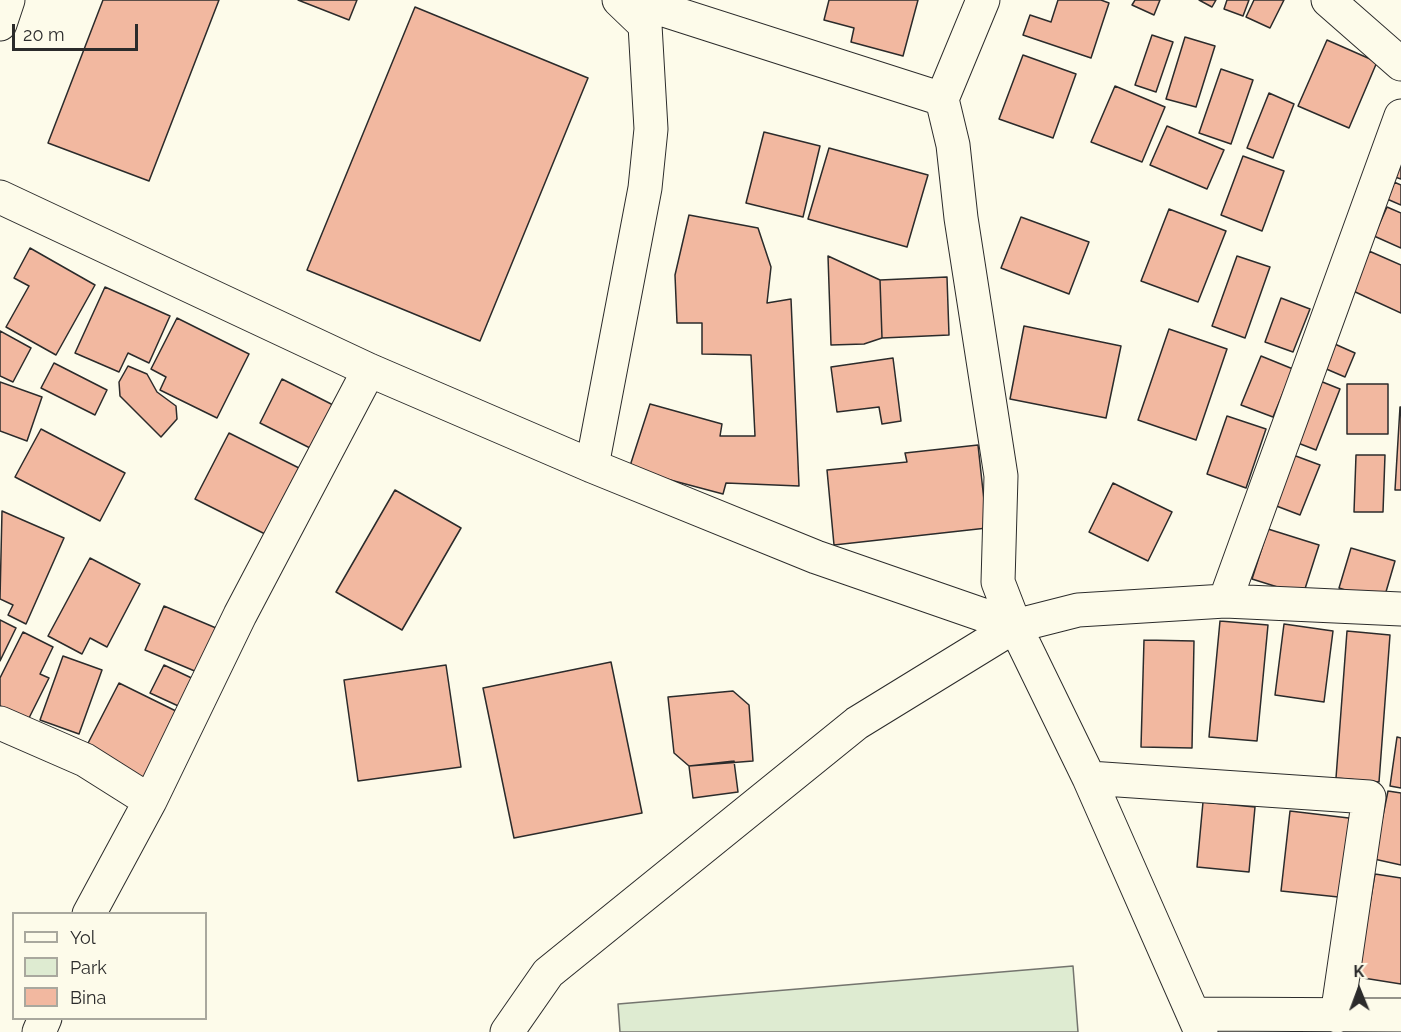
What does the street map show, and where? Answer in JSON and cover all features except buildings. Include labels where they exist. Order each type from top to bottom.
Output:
[{"type":"street","points":[[0,24],[8,0]]},
{"type":"street","points":[[592,466],[645,188],[651,129],[645,25],[619,0]]},
{"type":"street","points":[[633,0],[942,99]]},
{"type":"street","points":[[983,0],[942,99],[953,145],[961,218],[1001,476],[998,582],[1015,626],[1089,778],[1197,1023],[1401,1015]]},
{"type":"street","points":[[1328,0],[1401,64]]},
{"type":"street","points":[[1225,601],[1401,116]]},
{"type":"street","points":[[0,197],[369,370],[592,466],[816,557],[1015,626]]},
{"type":"street","points":[[90,912],[150,801],[240,615],[369,370]]},
{"type":"street","points":[[507,1032],[548,973],[857,723],[1015,626],[1078,610],[1225,601],[1401,609]]},
{"type":"street","points":[[0,723],[85,760],[150,801]]},
{"type":"street","points":[[1089,778],[1369,797],[1337,1016]]},
{"type":"green space","points":[[1073,966],[1078,1032],[620,1032],[618,1004]]}]
